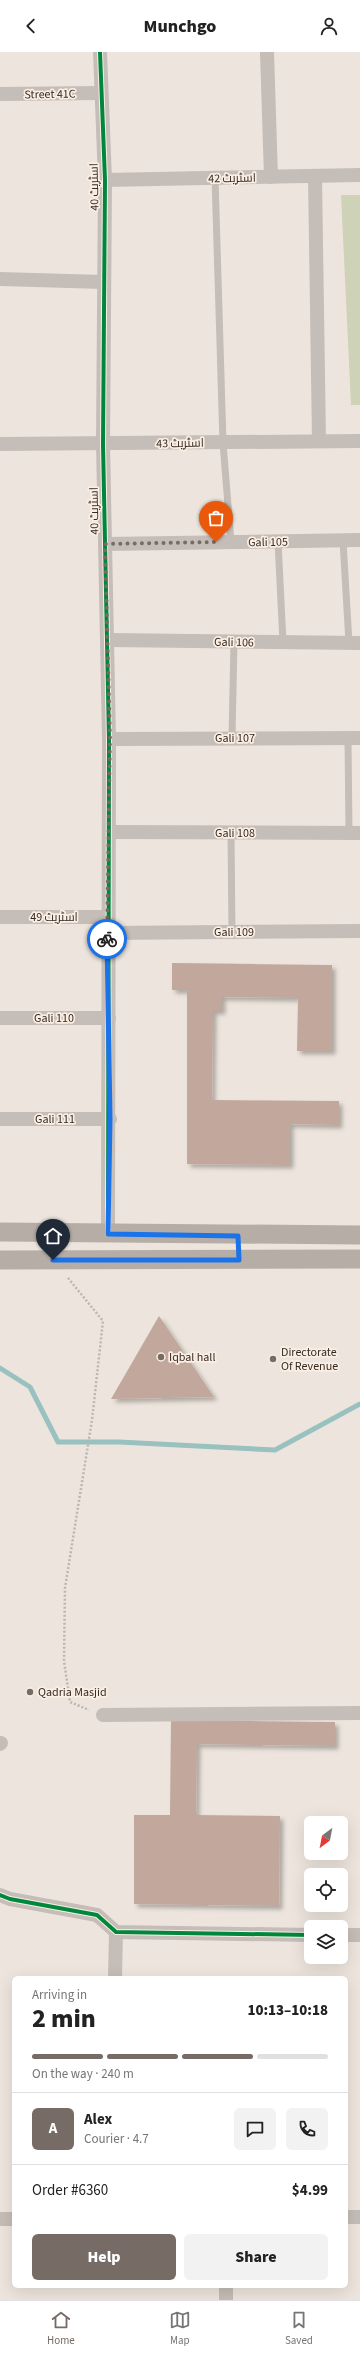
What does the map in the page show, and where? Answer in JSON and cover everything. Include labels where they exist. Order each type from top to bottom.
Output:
[{"type":"street","name":"اسٹریٹ 40","points":[[100,52],[105,180],[103,444],[110,739],[107,933],[110,1119],[108,1234]]},
{"type":"street","points":[[267,52],[271,177]]},
{"type":"street","name":"Street 41C","points":[[0,94],[101,93]]},
{"type":"street","name":"اسٹریٹ 42","points":[[105,180],[360,175]]},
{"type":"street","points":[[315,177],[319,441]]},
{"type":"street","points":[[0,278],[104,282]]},
{"type":"street","name":"اسٹریٹ 43","points":[[0,444],[360,441]]},
{"type":"street","name":"Gali 105","points":[[105,544],[360,540]]},
{"type":"street","name":"Gali 106","points":[[108,640],[355,643]]},
{"type":"street","name":"Gali 107","points":[[110,739],[232,737],[354,738]]},
{"type":"street","name":"Gali 108","points":[[109,832],[354,833]]},
{"type":"street","name":"اسٹریٹ 49","points":[[0,917],[108,917]]},
{"type":"street","name":"Gali 109","points":[[107,933],[360,931]]},
{"type":"street","name":"Gali 110","points":[[0,1018],[109,1018]]},
{"type":"street","name":"Gali 111","points":[[0,1119],[110,1119]]},
{"type":"street","points":[[0,1232],[238,1236],[360,1235]]},
{"type":"street","points":[[238,1236],[239,1260]]},
{"type":"street","points":[[0,1260],[360,1259]]},
{"type":"street","points":[[103,1715],[360,1713]]},
{"type":"street","points":[[0,1895],[10,1899],[97,1914],[116,1932],[304,1935]]},
{"type":"street","points":[[115,1976],[116,1932]]},
{"type":"street","points":[[348,1935],[360,1935]]},
{"type":"street","points":[[348,2217],[360,2217]]},
{"type":"street","points":[[0,2219],[12,2219]]},
{"type":"street","points":[[226,2288],[226,2300]]},
{"type":"lane","points":[[215,178],[223,442],[231,542]]},
{"type":"lane","points":[[343,541],[355,643]]},
{"type":"lane","points":[[278,542],[283,642]]},
{"type":"lane","points":[[232,737],[234,642]]},
{"type":"lane","points":[[354,738],[354,833]]},
{"type":"lane","points":[[231,832],[232,932]]},
{"type":"path","points":[[53,1260],[103,1321],[90,1431],[65,1588],[64,1661],[70,1702],[103,1715]]},
{"type":"green space","points":[[341,195],[360,195],[360,405],[351,405]]},
{"type":"building","points":[[172,963],[332,965],[332,1051],[297,1051],[298,998],[222,997],[222,1011],[213,1011],[212,1100],[339,1101],[339,1125],[290,1124],[290,1165],[187,1164],[187,990],[172,990]]},
{"type":"building","name":"Iqbal hall","points":[[159,1316],[214,1397],[111,1399]]},
{"type":"building","points":[[171,1720],[335,1722],[335,1746],[197,1744],[196,1815],[280,1816],[279,1906],[134,1904],[134,1815],[170,1815]]},
{"type":"waterway","points":[[0,1368],[30,1387],[58,1442],[119,1442],[275,1450],[360,1404]]},
{"type":"cycle path","points":[[100,52],[105,180],[103,444],[109,739],[108,1233]]},
{"type":"cycle path","points":[[0,1895],[10,1899],[97,1915],[116,1932],[304,1935]]},
{"type":"way so far","points":[[107,939],[110,739],[105,544],[216,542]]},
{"type":"place","name":"Iqbal hall","points":[[161,1357]]},
{"type":"place","name":"Directorate Of Revenue","points":[[273,1359]]},
{"type":"place","name":"Qadria Masjid","points":[[30,1692]]},
{"type":"route","points":[[53,1260],[239,1260],[238,1236],[108,1234],[110,1119],[107,939]]}]
